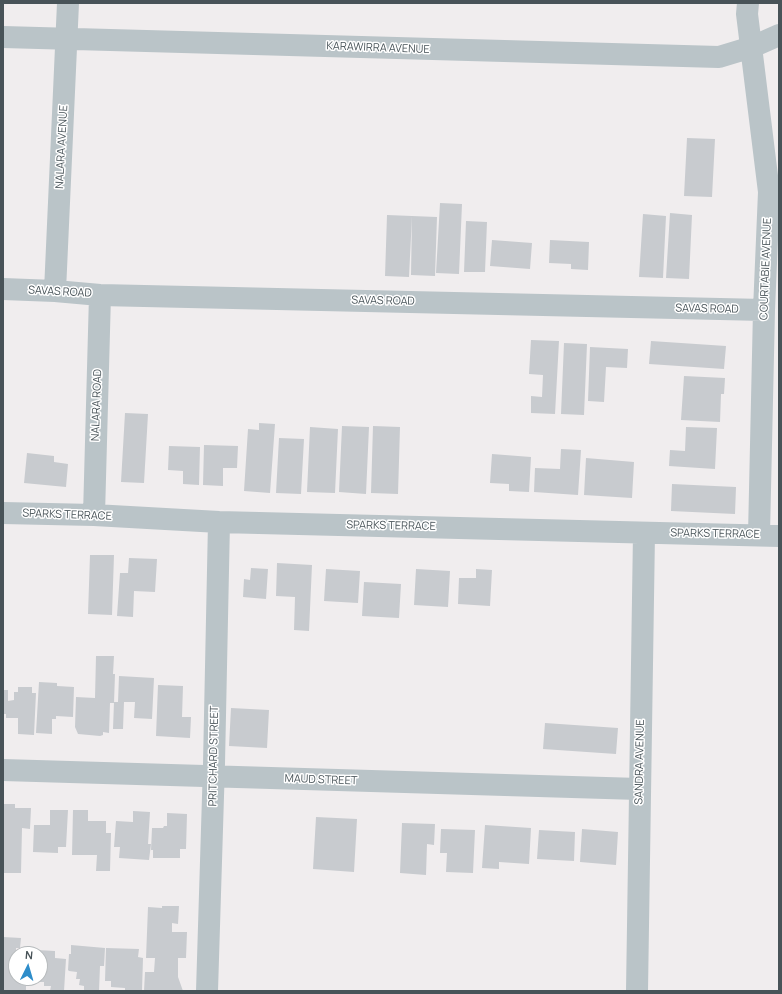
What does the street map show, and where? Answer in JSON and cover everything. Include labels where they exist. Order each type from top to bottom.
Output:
[{"type":"street","name":"NALARA AVENUE","points":[[55,291],[68,3]]},
{"type":"street","name":"COURTABIE AVENUE","points":[[748,3],[747,14],[769,192],[772,284],[764,310],[769,536]]},
{"type":"street","name":"KARAWIRRA AVENUE","points":[[3,37],[719,57],[752,47],[779,35]]},
{"type":"street","name":"SAVAS ROAD","points":[[3,289],[55,291],[100,295],[764,310]]},
{"type":"street","name":"NALARA ROAD","points":[[94,515],[100,295]]},
{"type":"street","name":"SPARKS TERRACE","points":[[3,513],[94,515],[219,522],[769,536]]},
{"type":"street","name":"PRITCHARD STREET","points":[[207,991],[214,777],[219,522]]},
{"type":"street","name":"SANDRA AVENUE","points":[[637,991],[644,533]]},
{"type":"street","name":"MAUD STREET","points":[[3,770],[640,788]]},
{"type":"building","points":[[687,138],[715,139],[712,197],[684,196]]},
{"type":"building","points":[[440,203],[462,204],[459,274],[436,273]]},
{"type":"building","points":[[670,213],[692,215],[689,279],[666,278]]},
{"type":"building","points":[[643,214],[666,216],[663,278],[639,277]]},
{"type":"building","points":[[387,215],[412,216],[409,277],[385,276]]},
{"type":"building","points":[[412,216],[437,217],[435,276],[411,275]]},
{"type":"building","points":[[466,221],[487,222],[485,272],[464,272]]},
{"type":"building","points":[[492,240],[532,243],[530,269],[490,266]]},
{"type":"building","points":[[550,240],[589,242],[588,270],[571,269],[571,264],[549,263]]},
{"type":"building","points":[[531,340],[559,341],[555,414],[531,413],[531,396],[542,397],[543,375],[529,374]]},
{"type":"building","points":[[651,341],[726,346],[724,369],[649,364]]},
{"type":"building","points":[[564,343],[587,344],[584,415],[561,414]]},
{"type":"building","points":[[590,347],[628,349],[627,368],[606,367],[604,402],[588,401]]},
{"type":"building","points":[[684,376],[725,378],[724,394],[721,394],[720,422],[681,420]]},
{"type":"building","points":[[125,413],[148,414],[144,483],[121,482]]},
{"type":"building","points":[[259,423],[275,424],[270,493],[244,491],[248,429],[259,430]]},
{"type":"building","points":[[342,426],[369,427],[366,494],[339,492]]},
{"type":"building","points":[[373,426],[400,427],[398,494],[371,493]]},
{"type":"building","points":[[310,427],[338,429],[335,493],[307,492]]},
{"type":"building","points":[[686,427],[717,428],[715,469],[669,466],[670,450],[685,451]]},
{"type":"building","points":[[279,438],[304,439],[301,494],[276,493]]},
{"type":"building","points":[[204,445],[238,446],[237,468],[223,468],[223,486],[203,485]]},
{"type":"building","points":[[169,446],[200,447],[199,485],[183,484],[183,471],[168,470]]},
{"type":"building","points":[[561,449],[581,450],[578,495],[534,492],[535,468],[560,469]]},
{"type":"building","points":[[27,453],[54,456],[54,462],[68,464],[66,487],[24,483]]},
{"type":"building","points":[[492,454],[531,457],[529,492],[509,491],[509,484],[490,483]]},
{"type":"building","points":[[586,458],[634,462],[632,498],[584,495]]},
{"type":"building","points":[[672,484],[736,487],[735,514],[671,511]]},
{"type":"building","points":[[90,555],[114,555],[112,615],[88,614]]},
{"type":"building","points":[[129,558],[157,559],[155,592],[134,591],[133,617],[117,616],[120,573],[128,573]]},
{"type":"building","points":[[277,563],[312,565],[309,631],[294,630],[295,597],[276,596]]},
{"type":"building","points":[[251,568],[268,569],[266,599],[243,597],[244,579],[250,580]]},
{"type":"building","points":[[326,569],[360,571],[358,603],[324,601]]},
{"type":"building","points":[[416,569],[450,571],[448,607],[414,605]]},
{"type":"building","points":[[476,569],[492,570],[490,606],[458,604],[459,578],[476,578]]},
{"type":"building","points":[[364,582],[401,584],[399,618],[362,616]]},
{"type":"building","points":[[96,656],[114,656],[113,674],[115,674],[114,703],[110,703],[109,733],[103,732],[103,735],[100,736],[78,734],[75,727],[76,697],[95,698]]},
{"type":"building","points":[[119,676],[154,678],[152,719],[134,718],[135,702],[124,702],[123,729],[113,729],[114,702],[118,702]]},
{"type":"building","points":[[39,682],[57,683],[57,686],[74,687],[73,717],[56,716],[56,719],[52,719],[52,734],[36,733]]},
{"type":"building","points":[[158,685],[183,686],[182,717],[191,717],[190,738],[156,736]]},
{"type":"building","points":[[18,687],[32,687],[32,693],[36,693],[34,735],[18,734],[18,718],[6,718],[6,714],[3,714],[3,690],[8,690],[8,701],[14,700],[14,692],[18,692]]},
{"type":"building","points":[[231,708],[269,710],[267,748],[229,746]]},
{"type":"building","points":[[545,723],[618,728],[616,754],[543,749]]},
{"type":"building","points":[[3,804],[15,804],[15,808],[31,808],[30,829],[22,828],[21,873],[3,873]]},
{"type":"building","points":[[50,810],[68,810],[66,847],[58,847],[58,853],[33,852],[34,825],[50,825]]},
{"type":"building","points":[[73,810],[88,810],[88,821],[106,821],[106,833],[111,833],[110,871],[96,871],[97,855],[72,855]]},
{"type":"building","points":[[133,811],[150,812],[148,844],[151,844],[149,860],[119,858],[120,847],[114,847],[116,821],[133,822]]},
{"type":"building","points":[[167,813],[187,814],[186,849],[180,849],[180,858],[153,858],[153,850],[151,850],[152,828],[163,828],[164,826],[167,826]]},
{"type":"building","points":[[316,817],[357,819],[354,872],[313,869]]},
{"type":"building","points":[[402,823],[435,824],[434,845],[427,844],[426,875],[400,873]]},
{"type":"building","points":[[485,825],[531,828],[529,864],[499,862],[499,869],[482,868]]},
{"type":"building","points":[[441,829],[475,830],[473,873],[446,872],[447,853],[440,853]]},
{"type":"building","points":[[582,829],[618,832],[616,865],[580,862]]},
{"type":"building","points":[[539,830],[575,832],[574,861],[537,859]]},
{"type":"building","points":[[162,906],[179,906],[178,924],[172,923],[172,932],[187,932],[186,958],[178,958],[178,977],[183,991],[144,991],[145,972],[154,972],[155,958],[146,958],[148,907],[162,908]]},
{"type":"building","points":[[3,937],[21,938],[20,946],[8,946],[8,986],[26,986],[26,990],[3,991]]},
{"type":"building","points":[[71,945],[105,948],[104,966],[100,966],[99,991],[84,991],[84,986],[79,985],[80,979],[76,979],[77,972],[68,970]]},
{"type":"building","points":[[106,948],[139,949],[138,957],[143,958],[142,991],[125,991],[125,988],[111,987],[111,981],[105,981]]},
{"type":"building","points":[[48,951],[55,951],[55,958],[66,959],[64,991],[50,991],[51,986],[48,986]]}]
